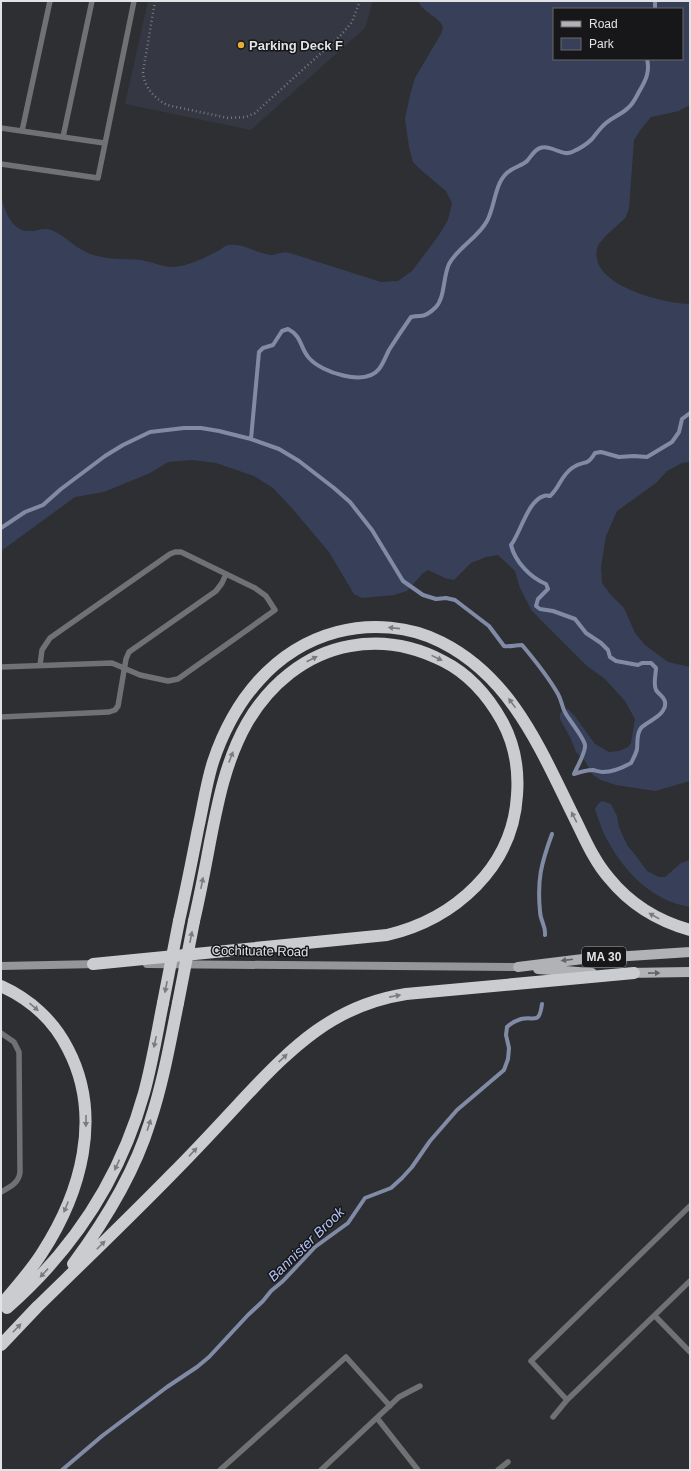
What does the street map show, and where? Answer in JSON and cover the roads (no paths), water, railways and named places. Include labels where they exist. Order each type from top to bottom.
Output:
[{"type":"highway","points":[[1,1313],[32,1285],[61,1253],[89,1215],[110,1179],[130,1133],[144,1094],[210,774],[222,739],[238,706],[256,682],[271,667],[299,647],[340,631],[381,627],[411,631],[436,639],[462,654],[486,673],[512,703],[526,724],[596,860],[609,879],[625,896],[646,912],[668,923],[690,930]]},
{"type":"highway","points":[[1,1345],[67,1272],[99,1227],[122,1189],[135,1163],[156,1102],[178,1003],[194,921],[217,806],[224,778],[246,725],[257,707],[275,686],[290,672],[317,656],[344,647],[371,643],[399,645],[422,651],[454,667],[475,684],[488,698],[504,724],[514,752],[518,780],[516,811],[508,838],[495,864],[476,887],[450,909],[417,926],[377,937],[93,964]]},
{"type":"highway","points":[[33,1311],[172,1175],[278,1062],[305,1039],[334,1020],[373,1002],[406,994],[634,973]]},
{"type":"highway","points":[[1,986],[21,997],[36,1008],[49,1021],[61,1037],[78,1071],[84,1090],[86,1108],[85,1138],[81,1160],[75,1182],[62,1216],[42,1254],[27,1275],[1,1305]]},
{"type":"main road","name":"Cochituate Road","points":[[518,967],[583,959],[690,952]]},
{"type":"main road","name":"Cochituate Road","points":[[2,966],[215,964],[518,967],[587,973],[690,972]]},
{"type":"lane","points":[[22,131],[50,1]]},
{"type":"lane","points":[[63,137],[92,1]]},
{"type":"lane","points":[[1,164],[98,178],[134,1]]},
{"type":"lane","points":[[1,128],[104,143]]},
{"type":"lane","points":[[1,667],[109,662],[116,663],[140,675],[168,681],[175,680],[275,610],[266,596],[259,590],[181,552],[175,552],[50,638],[42,650],[40,665]]},
{"type":"lane","points":[[1,717],[109,712],[115,710],[118,706],[124,668],[129,652],[216,591],[226,574]]},
{"type":"lane","points":[[1,1033],[16,1044],[19,1055],[20,1172],[16,1182],[1,1192]]},
{"type":"lane","points":[[567,1400],[531,1361],[690,1206]]},
{"type":"lane","points":[[553,1417],[567,1400],[690,1281]]},
{"type":"lane","points":[[655,1316],[690,1352]]},
{"type":"lane","points":[[220,1470],[346,1357],[390,1406]]},
{"type":"lane","points":[[321,1470],[399,1397],[420,1386]]},
{"type":"lane","points":[[377,1418],[418,1470]]},
{"type":"lane","points":[[498,1470],[508,1462]]},
{"type":"waterway","name":"Bannister Brook","points":[[655,1],[655,8]]},
{"type":"waterway","name":"Bannister Brook","points":[[574,774],[584,752],[584,742],[565,712],[555,688],[522,645],[504,646],[489,626],[455,600],[446,598],[436,599],[423,595],[403,581],[372,530],[350,502],[299,461],[279,449],[251,439],[259,352],[263,348],[273,345],[282,331],[288,329],[296,335],[309,358],[323,368],[343,376],[354,377],[364,377],[379,369],[389,350],[411,317],[427,314],[431,312],[439,303],[449,264],[457,252],[479,232],[487,221],[498,186],[505,174],[525,162],[540,148],[544,147],[568,153],[588,143],[604,125],[626,110],[633,102],[647,75],[647,60]]},
{"type":"waterway","points":[[574,774],[591,770],[602,772],[610,771],[631,763],[637,751],[639,731],[644,725],[660,714],[665,707],[664,700],[655,688],[656,668],[651,663],[642,663],[638,665],[616,661],[610,657],[608,650],[601,643],[586,633],[575,619],[553,611],[540,609],[536,606],[538,599],[548,589],[546,584],[529,574],[524,569],[516,557],[511,545],[533,504],[544,496],[550,496],[568,471],[576,465],[587,462],[595,453],[601,452],[619,457],[647,457],[672,442],[679,432],[682,419],[690,413]]},
{"type":"waterway","points":[[1,528],[25,512],[43,505],[61,489],[105,456],[123,445],[150,432],[184,428],[201,428],[251,439]]},
{"type":"waterway","name":"Bannister Brook","points":[[545,935],[545,928],[540,914],[539,890],[545,854],[552,834]]},
{"type":"waterway","name":"Bannister Brook","points":[[62,1470],[102,1436],[209,1357],[315,1247],[348,1223],[365,1198],[391,1188],[402,1178],[412,1167],[430,1141],[457,1110],[504,1070],[508,1059],[509,1048],[506,1035],[507,1027],[513,1022],[521,1019],[538,1017],[542,1004]]},
{"type":"place","name":"Parking Deck F","points":[[241,45]]}]
